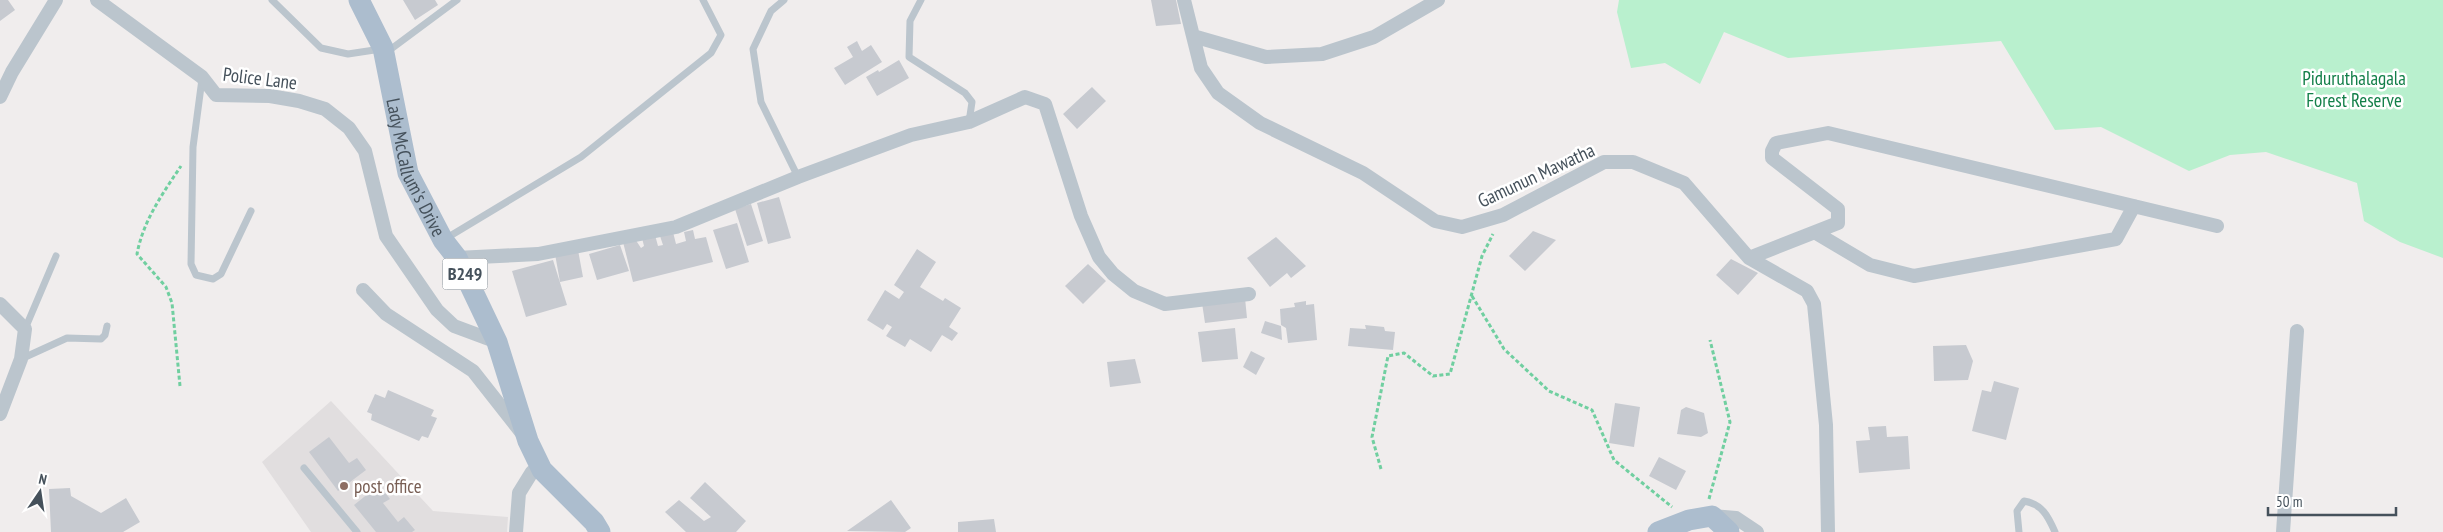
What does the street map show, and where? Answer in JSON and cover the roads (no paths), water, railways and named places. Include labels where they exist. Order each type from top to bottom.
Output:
[{"type":"main road","name":"Lady McCallum's Drive","points":[[359,0],[384,52],[408,173],[443,240],[458,258],[497,342],[528,441],[542,470],[594,522],[600,532]]},
{"type":"main road","points":[[1658,532],[1701,518],[1729,532]]},
{"type":"street","points":[[0,97],[12,72],[56,0]]},
{"type":"street","name":"Police Lane","points":[[97,0],[202,77],[216,95],[270,96],[299,101],[325,109],[349,128],[365,151],[386,236],[437,310],[454,326],[497,342]]},
{"type":"street","name":"Gamunun Mawatha","points":[[1184,0],[1201,68],[1218,93],[1260,123],[1363,173],[1436,221],[1462,227],[1502,215],[1604,162],[1633,162],[1684,183],[1749,258],[1807,291],[1814,304],[1826,425],[1828,532]]},
{"type":"street","points":[[1193,36],[1266,57],[1322,54],[1374,37],[1438,0]]},
{"type":"street","points":[[458,258],[538,254],[676,227],[798,177],[911,135],[969,122],[1025,97],[1045,104],[1081,216],[1099,257],[1113,274],[1134,291],[1165,304],[1249,294]]},
{"type":"street","points":[[1749,258],[1838,223],[1838,209],[1772,158],[1772,151],[1776,143],[1828,133],[2217,226]]},
{"type":"street","points":[[1816,233],[1870,265],[1914,276],[2116,239],[2134,206]]},
{"type":"street","points":[[363,290],[386,314],[473,371],[528,441]]},
{"type":"street","points":[[0,304],[25,329],[21,359],[0,414]]},
{"type":"street","points":[[2283,532],[2297,331]]},
{"type":"street","points":[[516,532],[519,493],[532,472],[542,470]]},
{"type":"street","points":[[1701,518],[1736,518],[1757,532]]},
{"type":"lane","points":[[272,0],[321,48],[348,54],[384,52],[457,0]]},
{"type":"lane","points":[[443,240],[581,157],[711,53],[721,35],[703,0]]},
{"type":"lane","points":[[784,0],[771,11],[753,49],[761,102],[798,177]]},
{"type":"lane","points":[[921,0],[910,21],[909,57],[965,93],[972,102],[969,122]]},
{"type":"lane","points":[[202,77],[193,147],[191,264],[196,274],[213,279],[221,274],[251,211]]},
{"type":"lane","points":[[25,329],[56,256]]},
{"type":"lane","points":[[21,359],[67,338],[101,339],[106,335],[107,326]]},
{"type":"lane","points":[[304,468],[357,532]]},
{"type":"lane","points":[[2019,532],[2017,511],[2024,501],[2035,503],[2048,515],[2055,532]]},
{"type":"place","name":"post office","points":[[344,486]]},
{"type":"park label","name":"Piduruthalagala Forest Reserve","points":[[2354,89]]}]
